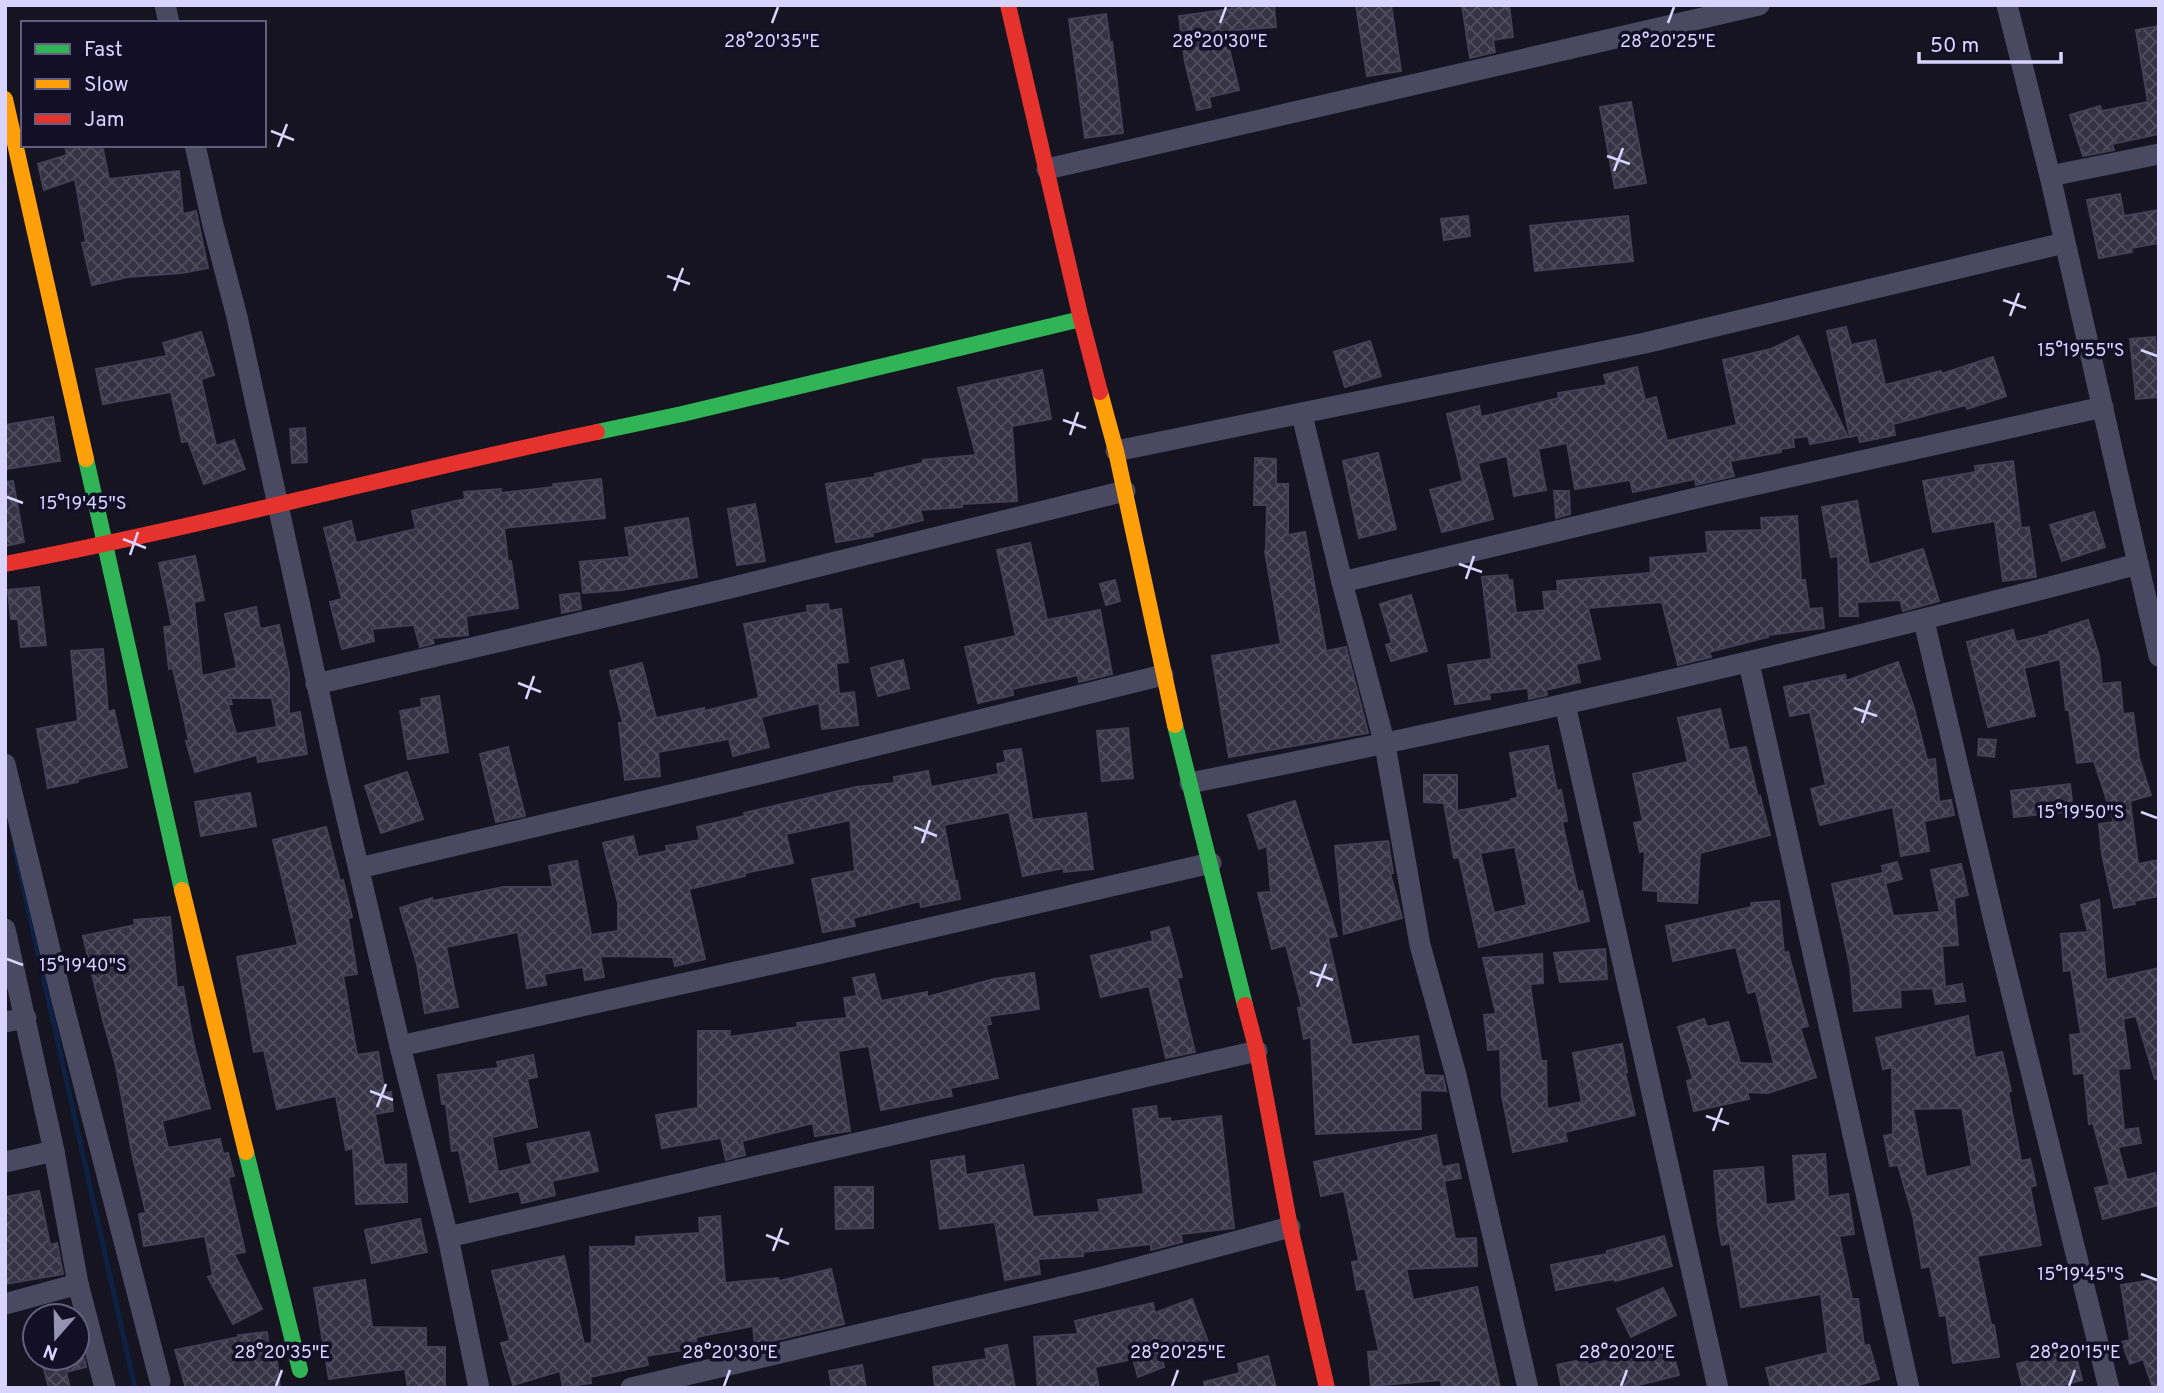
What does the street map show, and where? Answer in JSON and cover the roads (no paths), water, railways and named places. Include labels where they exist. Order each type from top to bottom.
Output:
[{"type":"street","points":[[1008,5],[1081,319],[1116,451],[1163,675],[1257,1051],[1290,1227],[1327,1388]]},
{"type":"street","points":[[1047,169],[1759,5]]},
{"type":"street","points":[[2007,5],[2050,176],[2159,656]]},
{"type":"street","points":[[5,99],[194,943],[300,1370]]},
{"type":"street","points":[[195,147],[278,503],[316,684],[447,1237],[480,1388]]},
{"type":"street","points":[[2050,176],[2159,154]]},
{"type":"street","points":[[1116,451],[1645,343],[2064,243]]},
{"type":"street","points":[[5,564],[105,545],[485,454],[681,414],[1081,319]]},
{"type":"street","points":[[1342,582],[1722,492],[2103,407]]},
{"type":"street","points":[[1302,415],[1385,745],[1420,945],[1456,1075],[1528,1388]]},
{"type":"street","points":[[316,684],[690,597],[1125,491]]},
{"type":"street","points":[[1190,783],[1385,745],[1749,663],[1924,621],[2138,564]]},
{"type":"street","points":[[1924,621],[1996,929],[2109,1388]]},
{"type":"street","points":[[1749,663],[1909,1388]]},
{"type":"street","points":[[359,868],[781,769],[1163,675]]},
{"type":"street","points":[[1565,704],[1718,1388]]},
{"type":"street","points":[[5,764],[63,1004],[160,1381]]},
{"type":"street","points":[[400,1046],[1211,863]]},
{"type":"street","points":[[5,929],[16,1020],[54,1151],[78,1284],[105,1388]]},
{"type":"street","points":[[447,1237],[1257,1051]]},
{"type":"street","points":[[5,1162],[54,1151]]},
{"type":"street","points":[[631,1388],[1086,1281],[1290,1227]]},
{"type":"street","points":[[5,1304],[78,1284]]},
{"type":"waterway","points":[[15,850],[135,1388]]}]
